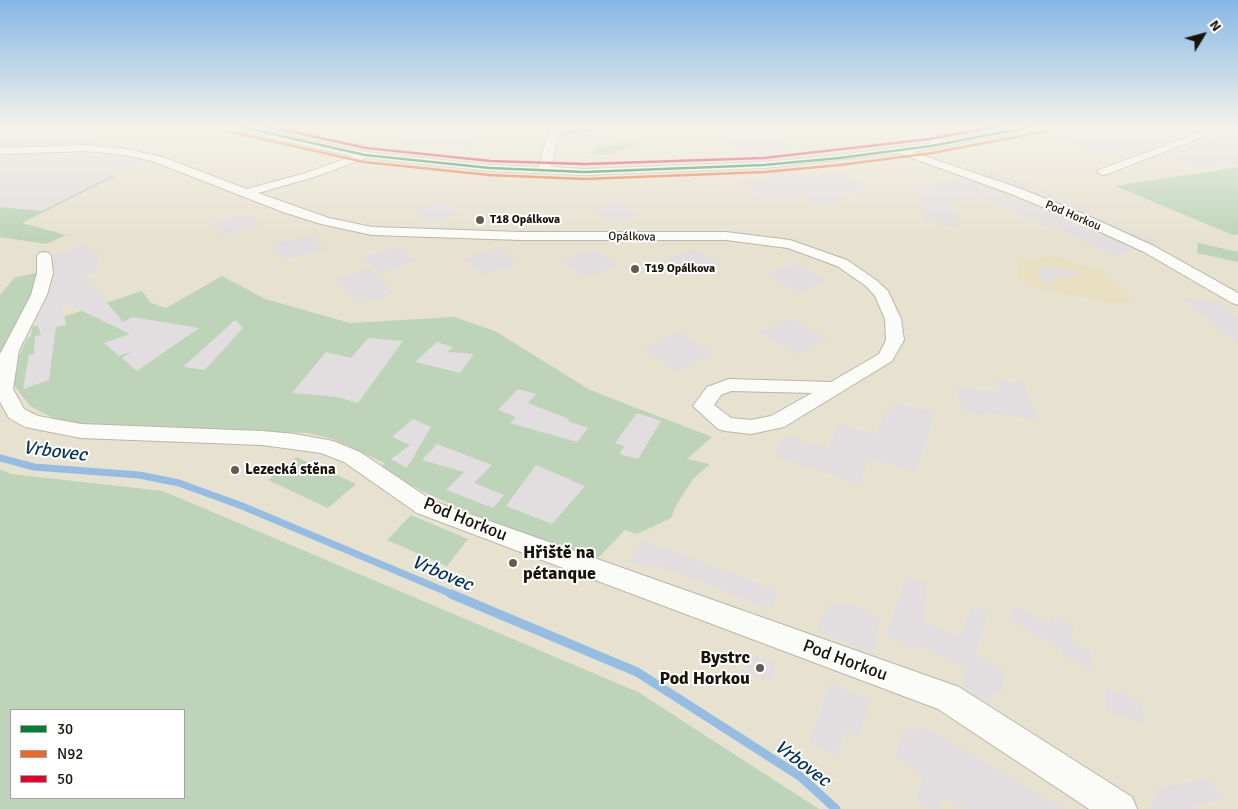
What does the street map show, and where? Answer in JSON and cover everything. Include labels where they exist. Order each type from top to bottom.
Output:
[{"type":"street","name":"Opálkova","points":[[167,163],[326,221],[372,231],[511,236],[726,236],[760,239],[799,247],[842,263],[882,294],[893,319],[895,340],[886,357],[835,388],[778,422],[751,428],[725,424],[703,406],[714,391],[729,384],[835,388]]},
{"type":"street","points":[[246,192],[310,175],[344,163]]},
{"type":"street","points":[[434,163],[480,168],[544,171],[633,171],[784,163]]},
{"type":"street","points":[[544,171],[546,163]]},
{"type":"street","name":"Pod Horkou","points":[[937,163],[1079,217],[1149,249],[1238,300]]},
{"type":"street","points":[[1103,172],[1128,163]]},
{"type":"street","name":"Pod Horkou","points":[[44,256],[45,273],[39,295],[10,350],[2,378],[3,389],[16,413],[32,422],[81,431],[262,438],[325,446],[352,457],[425,507],[948,698],[1120,809]]},
{"type":"shaded area","points":[[1054,256],[1103,272],[1139,303],[1105,302],[1038,288],[1018,279],[1018,262]]},
{"type":"green space","points":[[1238,167],[1238,234],[1233,235],[1115,186]]},
{"type":"green space","points":[[0,174],[116,176],[22,223],[66,235],[46,244],[0,237]]},
{"type":"green space","points":[[1198,243],[1238,252],[1238,262],[1197,253]]},
{"type":"green space","points":[[39,272],[36,284],[4,352],[0,353],[0,295],[14,278]]},
{"type":"green space","points":[[222,276],[265,299],[350,323],[454,317],[495,331],[590,390],[712,437],[687,459],[710,464],[693,479],[677,504],[671,518],[637,534],[625,530],[598,558],[491,522],[426,493],[380,469],[384,463],[333,439],[307,433],[86,427],[61,422],[30,406],[14,385],[19,357],[27,338],[31,336],[32,327],[142,291],[151,303],[166,308]]},
{"type":"green space","points":[[297,457],[356,484],[328,508],[268,480]]},
{"type":"green space","points":[[0,469],[11,474],[163,491],[638,692],[819,809],[0,809]]},
{"type":"green space","points":[[411,515],[468,539],[447,566],[387,540]]},
{"type":"building","points":[[0,163],[138,163],[42,211],[0,207]]},
{"type":"building","points":[[1188,163],[1233,163],[1202,168]]},
{"type":"building","points":[[798,166],[802,175],[845,173],[871,192],[839,195],[846,201],[815,204],[806,195],[753,200],[734,181],[765,179],[755,170]]},
{"type":"building","points":[[982,167],[1085,208],[1082,209],[1158,243],[1154,244],[1085,212],[1020,186],[970,169]]},
{"type":"building","points":[[949,173],[1010,196],[1135,250],[1115,256],[1056,228],[1049,228],[982,198],[951,203],[962,227],[939,225],[937,222],[924,220],[918,193],[913,189],[962,179]]},
{"type":"building","points":[[444,201],[461,213],[429,222],[413,210]]},
{"type":"building","points":[[617,202],[640,214],[612,223],[589,211]]},
{"type":"building","points":[[250,214],[260,226],[221,236],[212,222]]},
{"type":"building","points":[[311,235],[325,249],[285,260],[273,245]]},
{"type":"building","points":[[82,245],[99,252],[96,273],[84,275],[123,322],[132,317],[199,328],[137,371],[122,358],[132,351],[119,356],[104,343],[130,334],[62,301],[66,325],[56,327],[49,380],[23,389],[29,355],[34,354],[35,336],[41,335],[36,321],[49,296],[55,273],[53,256]]},
{"type":"building","points":[[399,246],[416,261],[378,273],[361,257]]},
{"type":"building","points":[[497,248],[519,263],[484,275],[463,259]]},
{"type":"building","points":[[694,249],[722,265],[691,276],[664,260]]},
{"type":"building","points":[[594,250],[618,265],[585,277],[561,261]]},
{"type":"building","points":[[795,264],[828,280],[799,293],[764,274]]},
{"type":"building","points":[[1041,265],[1085,273],[1048,281],[1040,280]]},
{"type":"building","points":[[369,269],[395,293],[359,304],[336,279]]},
{"type":"building","points":[[1181,298],[1214,301],[1238,319],[1238,343]]},
{"type":"building","points":[[789,318],[828,338],[799,355],[759,333]]},
{"type":"building","points":[[235,320],[243,328],[205,370],[183,367]]},
{"type":"building","points":[[679,332],[714,354],[677,372],[643,348]]},
{"type":"building","points":[[368,338],[403,341],[358,403],[337,397],[292,393],[326,352],[351,358]]},
{"type":"building","points":[[437,342],[453,347],[448,352],[474,354],[460,373],[415,362]]},
{"type":"building","points":[[997,380],[1023,383],[1039,421],[988,412],[989,415],[963,412],[955,387],[1001,392]]},
{"type":"building","points":[[518,389],[536,394],[528,403],[569,419],[567,421],[588,428],[577,442],[510,423],[516,417],[498,410]]},
{"type":"building","points":[[896,402],[935,413],[916,473],[870,458],[859,485],[774,455],[785,435],[827,449],[839,423],[876,435],[885,413],[891,415]]},
{"type":"building","points":[[637,413],[661,421],[638,459],[619,454],[624,446],[615,443]]},
{"type":"building","points":[[413,419],[431,427],[407,468],[391,459],[410,445],[392,437]]},
{"type":"building","points":[[437,444],[492,465],[474,483],[504,495],[493,508],[446,490],[464,472],[422,460]]},
{"type":"building","points":[[536,465],[585,486],[552,524],[506,506]]},
{"type":"building","points":[[642,540],[778,590],[772,609],[653,564],[649,569],[630,561]]},
{"type":"building","points":[[906,577],[927,584],[924,623],[960,637],[971,606],[988,613],[975,656],[1004,670],[1002,692],[997,690],[996,696],[993,694],[992,706],[962,686],[966,668],[916,645],[914,649],[886,635]]},
{"type":"building","points":[[839,602],[852,606],[852,604],[881,618],[873,654],[817,631],[823,613],[826,614],[830,605]]},
{"type":"building","points":[[1014,605],[1049,624],[1052,615],[1075,626],[1070,641],[1091,651],[1091,669],[1061,655],[1062,649],[1007,619]]},
{"type":"building","name":"Bystrc Pod Horkou","points":[[750,654],[775,663],[771,682],[745,672]]},
{"type":"building","points":[[830,683],[869,700],[859,738],[844,731],[837,757],[809,743]]},
{"type":"building","points":[[1106,687],[1143,703],[1144,725],[1106,710]]},
{"type":"building","points":[[920,725],[1065,809],[964,809],[943,797],[939,809],[931,809],[916,800],[924,775],[895,757],[905,727],[916,733]]},
{"type":"building","points":[[1207,778],[1224,799],[1193,806],[1193,809],[1150,809],[1157,789]]},
{"type":"waterway","name":"Vrbovec","points":[[0,458],[34,467],[139,475],[179,483],[242,506],[454,595]]},
{"type":"waterway","name":"Vrbovec","points":[[451,594],[637,672],[801,777],[836,809]]},
{"type":"transit line","name":"N92","points":[[371,163],[489,175],[585,179],[764,172],[857,163]]},
{"type":"transit line","name":"30","points":[[440,163],[490,168],[585,172],[788,163]]},
{"type":"transit line","name":"50","points":[[546,163],[622,163]]},
{"type":"place","name":"T18 Opálkova","points":[[480,220]]},
{"type":"place","name":"T19 Opálkova","points":[[635,269]]},
{"type":"place","name":"Lezecká stěna","points":[[235,470]]},
{"type":"place","name":"Hřiště na pétanque","points":[[513,563]]},
{"type":"place","name":"Bystrc Pod Horkou","points":[[760,668]]}]
